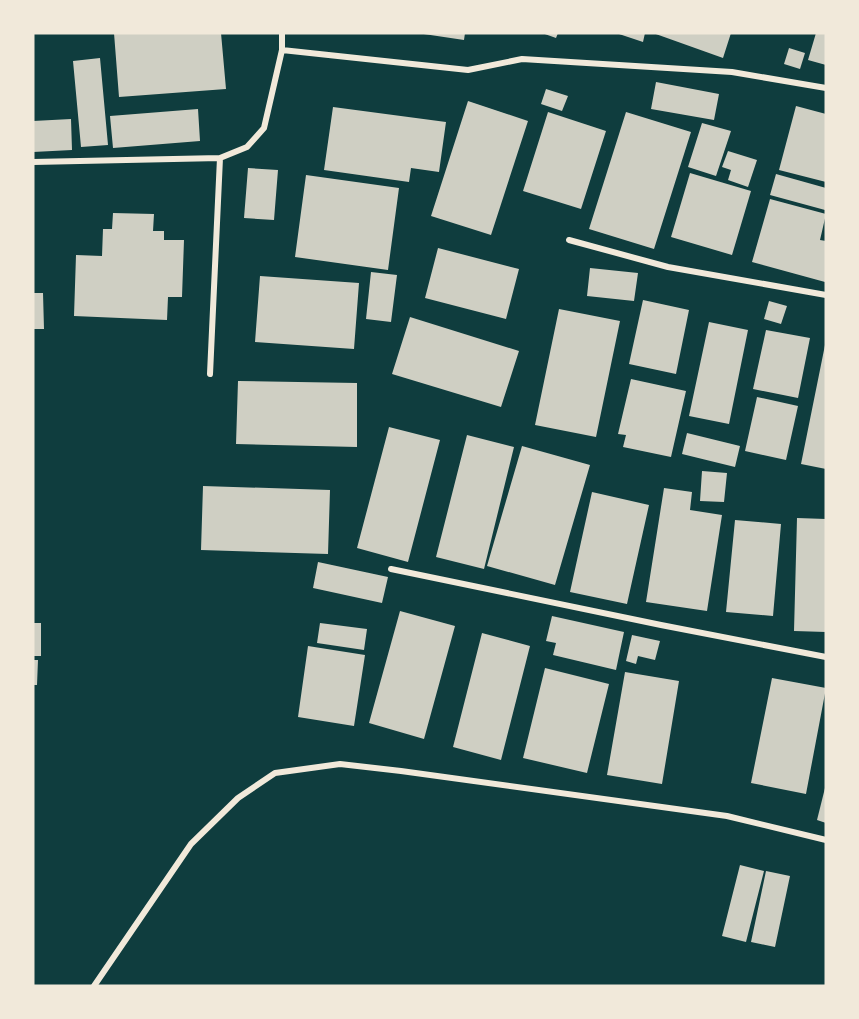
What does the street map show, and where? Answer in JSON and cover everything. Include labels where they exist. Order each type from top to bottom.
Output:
[{"type":"street","points":[[33,162],[220,158],[247,147],[264,128],[282,50],[282,33]]},
{"type":"street","points":[[282,50],[468,70],[522,59],[732,72],[826,88]]},
{"type":"street","points":[[210,374],[220,158]]},
{"type":"street","points":[[568,240],[668,267],[826,295]]},
{"type":"street","points":[[391,569],[661,626],[826,657]]},
{"type":"street","points":[[94,986],[192,844],[238,798],[275,773],[340,764],[401,771],[727,816],[826,840]]},
{"type":"building","points":[[114,33],[221,33],[226,89],[119,97]]},
{"type":"building","points":[[417,33],[465,33],[464,40]]},
{"type":"building","points":[[542,33],[558,33],[556,38]]},
{"type":"building","points":[[616,33],[645,33],[643,42]]},
{"type":"building","points":[[653,33],[731,33],[723,58]]},
{"type":"building","points":[[816,33],[826,33],[826,65],[808,60]]},
{"type":"building","points":[[789,48],[805,53],[800,69],[784,64]]},
{"type":"building","points":[[100,58],[108,145],[81,147],[73,61]]},
{"type":"building","points":[[656,82],[719,94],[714,120],[651,109]]},
{"type":"building","points":[[546,89],[568,96],[562,111],[541,104]]},
{"type":"building","points":[[468,101],[528,121],[491,235],[431,216]]},
{"type":"building","points":[[796,106],[826,114],[826,182],[779,170]]},
{"type":"building","points":[[333,107],[446,122],[439,172],[411,168],[409,182],[324,170]]},
{"type":"building","points":[[198,109],[200,141],[113,148],[110,116]]},
{"type":"building","points":[[548,112],[606,131],[581,209],[523,191]]},
{"type":"building","points":[[626,112],[691,132],[654,249],[589,229]]},
{"type":"building","points":[[71,119],[72,150],[33,152],[33,121]]},
{"type":"building","points":[[702,123],[731,131],[716,176],[688,167]]},
{"type":"building","points":[[728,151],[757,160],[748,187],[728,180],[731,170],[722,167]]},
{"type":"building","points":[[248,168],[278,170],[274,220],[244,218]]},
{"type":"building","points":[[690,173],[751,191],[732,255],[671,237]]},
{"type":"building","points":[[776,174],[826,188],[825,210],[770,195]]},
{"type":"building","points":[[306,175],[399,188],[388,270],[295,257]]},
{"type":"building","points":[[770,199],[826,214],[820,240],[826,241],[825,282],[752,262]]},
{"type":"building","points":[[113,213],[154,214],[153,231],[164,231],[164,240],[184,240],[182,297],[168,297],[167,320],[74,316],[76,255],[102,256],[103,229],[112,229]]},
{"type":"building","points":[[438,248],[519,269],[506,319],[425,298]]},
{"type":"building","points":[[590,268],[638,273],[634,301],[587,296]]},
{"type":"building","points":[[371,272],[397,275],[391,322],[366,319]]},
{"type":"building","points":[[260,276],[359,283],[354,349],[255,342]]},
{"type":"building","points":[[33,293],[43,293],[44,329],[33,329]]},
{"type":"building","points":[[643,300],[689,310],[676,374],[629,364]]},
{"type":"building","points":[[769,301],[787,306],[781,324],[764,319]]},
{"type":"building","points":[[559,309],[620,321],[596,437],[535,425]]},
{"type":"building","points":[[410,317],[519,351],[501,407],[392,374]]},
{"type":"building","points":[[709,322],[748,330],[729,424],[689,416]]},
{"type":"building","points":[[766,330],[810,338],[798,398],[753,389]]},
{"type":"building","points":[[826,345],[826,469],[801,464]]},
{"type":"building","points":[[631,379],[686,391],[671,457],[623,447],[626,435],[618,434]]},
{"type":"building","points":[[238,381],[357,383],[357,447],[236,444]]},
{"type":"building","points":[[757,397],[798,406],[786,460],[745,451]]},
{"type":"building","points":[[389,427],[440,440],[408,562],[357,548]]},
{"type":"building","points":[[687,433],[740,446],[735,467],[682,454]]},
{"type":"building","points":[[467,435],[514,447],[484,569],[436,557]]},
{"type":"building","points":[[522,446],[590,465],[555,585],[487,566]]},
{"type":"building","points":[[702,471],[727,473],[724,502],[700,501]]},
{"type":"building","points":[[203,486],[330,490],[328,554],[201,550]]},
{"type":"building","points":[[664,488],[692,492],[690,510],[722,515],[707,611],[646,602]]},
{"type":"building","points":[[592,492],[649,505],[627,604],[570,592]]},
{"type":"building","points":[[797,518],[826,519],[826,632],[794,631]]},
{"type":"building","points":[[735,520],[781,524],[773,616],[726,612]]},
{"type":"building","points":[[318,562],[388,577],[382,603],[313,588]]},
{"type":"building","points":[[400,611],[455,626],[424,739],[369,723]]},
{"type":"building","points":[[552,616],[624,632],[616,670],[553,655],[556,643],[546,641]]},
{"type":"building","points":[[33,623],[41,623],[41,656],[33,656]]},
{"type":"building","points":[[320,623],[367,629],[364,650],[317,643]]},
{"type":"building","points":[[482,633],[530,646],[501,760],[453,747]]},
{"type":"building","points":[[632,635],[660,641],[655,660],[638,656],[636,664],[626,661]]},
{"type":"building","points":[[308,646],[365,655],[354,726],[298,717]]},
{"type":"building","points":[[33,660],[38,660],[37,685],[33,685]]},
{"type":"building","points":[[545,668],[609,684],[587,773],[523,758]]},
{"type":"building","points":[[625,672],[679,681],[662,784],[607,775]]},
{"type":"building","points":[[772,678],[826,688],[806,794],[751,783]]},
{"type":"building","points":[[826,788],[826,823],[817,820]]},
{"type":"building","points":[[740,865],[764,871],[746,942],[722,936]]},
{"type":"building","points":[[766,871],[790,876],[775,947],[751,942]]}]
